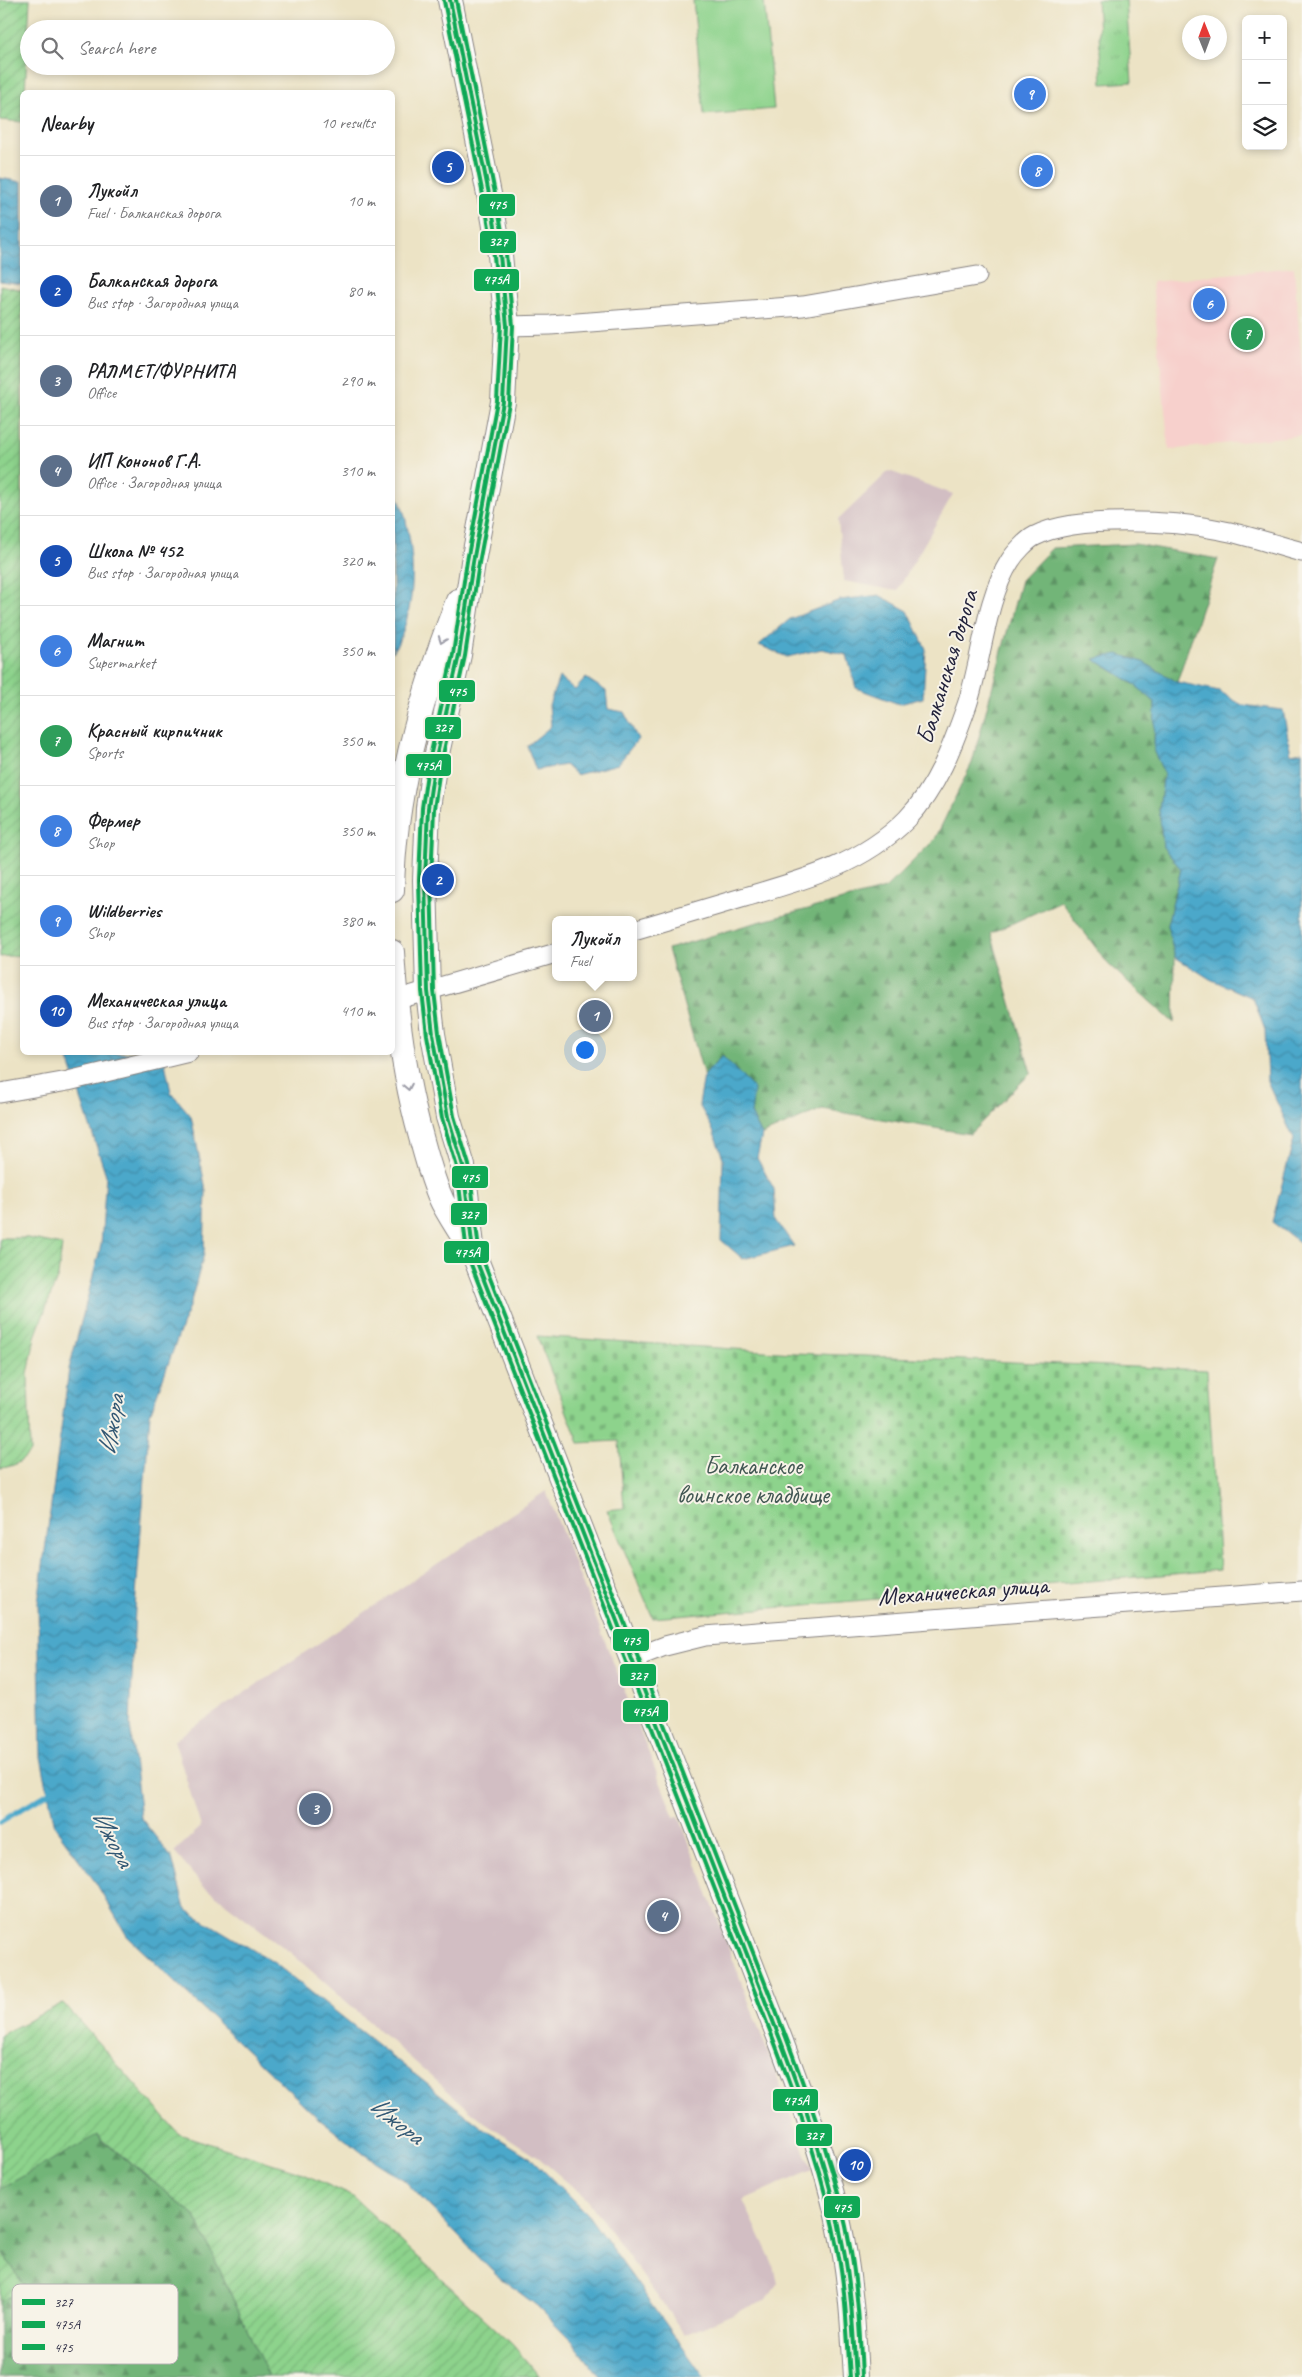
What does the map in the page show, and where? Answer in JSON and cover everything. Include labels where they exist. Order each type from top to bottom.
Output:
[{"type":"main road","points":[[450,0],[500,255],[507,326],[503,402],[473,562],[459,655],[434,767],[428,808],[425,880],[428,991],[440,1078],[463,1166],[473,1252]]},
{"type":"main road","points":[[395,862],[402,797],[412,748],[438,651],[473,562]]},
{"type":"main road","points":[[395,1008],[411,1102],[428,1164],[443,1202],[473,1252],[780,2039],[819,2148],[837,2217],[846,2263],[856,2377]]},
{"type":"street","points":[[507,326],[550,325],[803,306],[977,276]]},
{"type":"street","name":"Балканская дорога","points":[[637,929],[804,880],[839,867],[878,845],[908,818],[929,790],[947,759],[972,690],[997,587],[1010,559],[1034,536],[1064,526],[1104,523],[1168,524],[1220,530],[1302,552]]},
{"type":"street","points":[[395,1001],[552,954]]},
{"type":"street","points":[[0,1093],[68,1081],[179,1055]]},
{"type":"street","name":"Механическая улица","points":[[631,1659],[665,1646],[705,1636],[1302,1590]]},
{"type":"shaded area","points":[[1294,267],[1302,367],[1302,435],[1169,450],[1152,282]]},
{"type":"shaded area","points":[[889,471],[953,494],[897,591],[844,581],[838,520]]},
{"type":"shaded area","points":[[546,1491],[674,1817],[679,1816],[812,2170],[743,2200],[773,2264],[777,2285],[767,2299],[685,2335],[587,2199],[539,2158],[480,2119],[291,1953],[203,1886],[174,1852],[201,1827],[174,1740]]},
{"type":"green space","points":[[0,0],[30,0],[29,20],[20,20],[20,75],[26,75],[25,90],[20,90],[20,122],[0,120]]},
{"type":"green space","points":[[693,0],[764,0],[774,109],[704,115]]},
{"type":"green space","points":[[1097,0],[1126,0],[1132,82],[1102,84]]},
{"type":"green space","points":[[0,285],[20,290],[20,955],[0,957]]},
{"type":"green space","points":[[1135,544],[1218,559],[1177,682],[1138,660],[1118,656],[1094,659],[1134,684],[1155,702],[1154,752],[1164,773],[1159,809],[1163,847],[1181,869],[1167,925],[1175,957],[1174,1023],[1108,964],[1061,901],[991,933],[1031,1073],[970,1134],[822,1109],[762,1135],[751,1114],[753,1089],[722,1056],[704,1076],[668,949],[747,925],[885,889],[935,839],[972,763],[1021,580],[1052,548]]},
{"type":"green space","points":[[0,1238],[28,1238],[62,1245],[58,1276],[35,1337],[28,1375],[30,1452],[17,1463],[0,1468]]},
{"type":"green space","name":"Балканское воинское кладбище","points":[[537,1336],[794,1353],[1207,1370],[1220,1570],[653,1618],[607,1510],[624,1508],[619,1441],[579,1443]]},
{"type":"green space","points":[[63,2003],[179,2134],[297,2171],[352,2196],[512,2344],[540,2377],[269,2377],[195,2216],[97,2135],[0,2189],[0,2035]]},
{"type":"green space","points":[[96,2135],[195,2216],[269,2377],[0,2377],[0,2301],[12,2296],[12,2364],[178,2364],[178,2284],[22,2284],[0,2248],[0,2189]]},
{"type":"green space","points":[[0,2248],[22,2284],[12,2284],[12,2296],[0,2301]]},
{"type":"water","points":[[0,178],[20,182],[20,284],[0,281]]},
{"type":"water","points":[[395,489],[405,516],[412,571],[410,605],[401,637],[395,648]]},
{"type":"water","points":[[879,595],[908,611],[926,649],[923,698],[899,704],[856,688],[847,655],[822,649],[787,657],[759,645],[790,619],[840,600]]},
{"type":"water","points":[[1118,654],[1143,662],[1177,682],[1219,691],[1242,705],[1283,710],[1291,754],[1302,752],[1302,1244],[1272,1222],[1294,1139],[1267,1081],[1265,1030],[1253,998],[1210,979],[1175,957],[1167,925],[1181,869],[1163,847],[1159,809],[1164,773],[1154,752],[1155,702],[1134,684],[1094,659]]},
{"type":"water","points":[[559,677],[575,690],[586,678],[606,691],[608,709],[624,712],[638,739],[618,764],[576,775],[565,765],[536,770],[527,746],[551,726],[549,705]]},
{"type":"water","name":"Ижора","points":[[67,1055],[163,1055],[171,1092],[191,1116],[206,1190],[204,1254],[191,1301],[150,1414],[135,1608],[130,1725],[141,1818],[172,1858],[185,1909],[273,1962],[484,2129],[531,2158],[588,2215],[704,2377],[600,2377],[573,2342],[536,2305],[495,2274],[404,2180],[365,2155],[319,2119],[127,1936],[96,1883],[55,1827],[41,1757],[38,1603],[69,1369],[101,1245],[106,1175]]},
{"type":"water","points":[[722,1056],[754,1089],[751,1114],[762,1135],[757,1158],[774,1189],[776,1220],[794,1246],[743,1259],[721,1240],[723,1158],[712,1128],[699,1105],[704,1076]]},
{"type":"waterway","points":[[0,1822],[54,1790]]},
{"type":"transit line","name":"327","points":[[450,0],[492,209],[500,255],[507,326],[503,402],[473,562],[459,655],[434,767],[428,808],[425,880],[428,991],[433,1034],[448,1117],[463,1166],[473,1252],[780,2039],[817,2144],[839,2224],[847,2267],[856,2377]]},
{"type":"transit line","name":"475","points":[[456,0],[498,208],[506,254],[513,326],[509,403],[479,563],[465,656],[440,768],[434,809],[431,880],[434,991],[439,1033],[454,1116],[469,1165],[479,1250],[786,2037],[832,2169],[851,2252],[857,2298],[862,2377]]},
{"type":"transit line","name":"475А","points":[[444,1],[486,210],[494,256],[501,326],[497,401],[467,561],[453,654],[428,766],[422,808],[419,880],[422,991],[427,1035],[442,1118],[457,1167],[467,1254],[774,2041],[811,2145],[833,2225],[841,2267],[850,2377]]},
{"type":"place","name":"Wildberries","points":[[1030,94]]},
{"type":"place","name":"Школа № 452","points":[[448,167]]},
{"type":"place","name":"Фермер","points":[[1037,171]]},
{"type":"place","name":"Магнит","points":[[1209,304]]},
{"type":"place","name":"Красный кирпичник","points":[[1247,334]]},
{"type":"place","name":"Балканская дорога","points":[[438,880]]},
{"type":"place","name":"Лукойл","points":[[595,1016]]},
{"type":"place","name":"РАЛМЕТ/ФУРНИТА","points":[[315,1809]]},
{"type":"place","name":"ИП Кононов Г.А.","points":[[663,1916]]},
{"type":"place","name":"Механическая улица","points":[[855,2165]]}]
